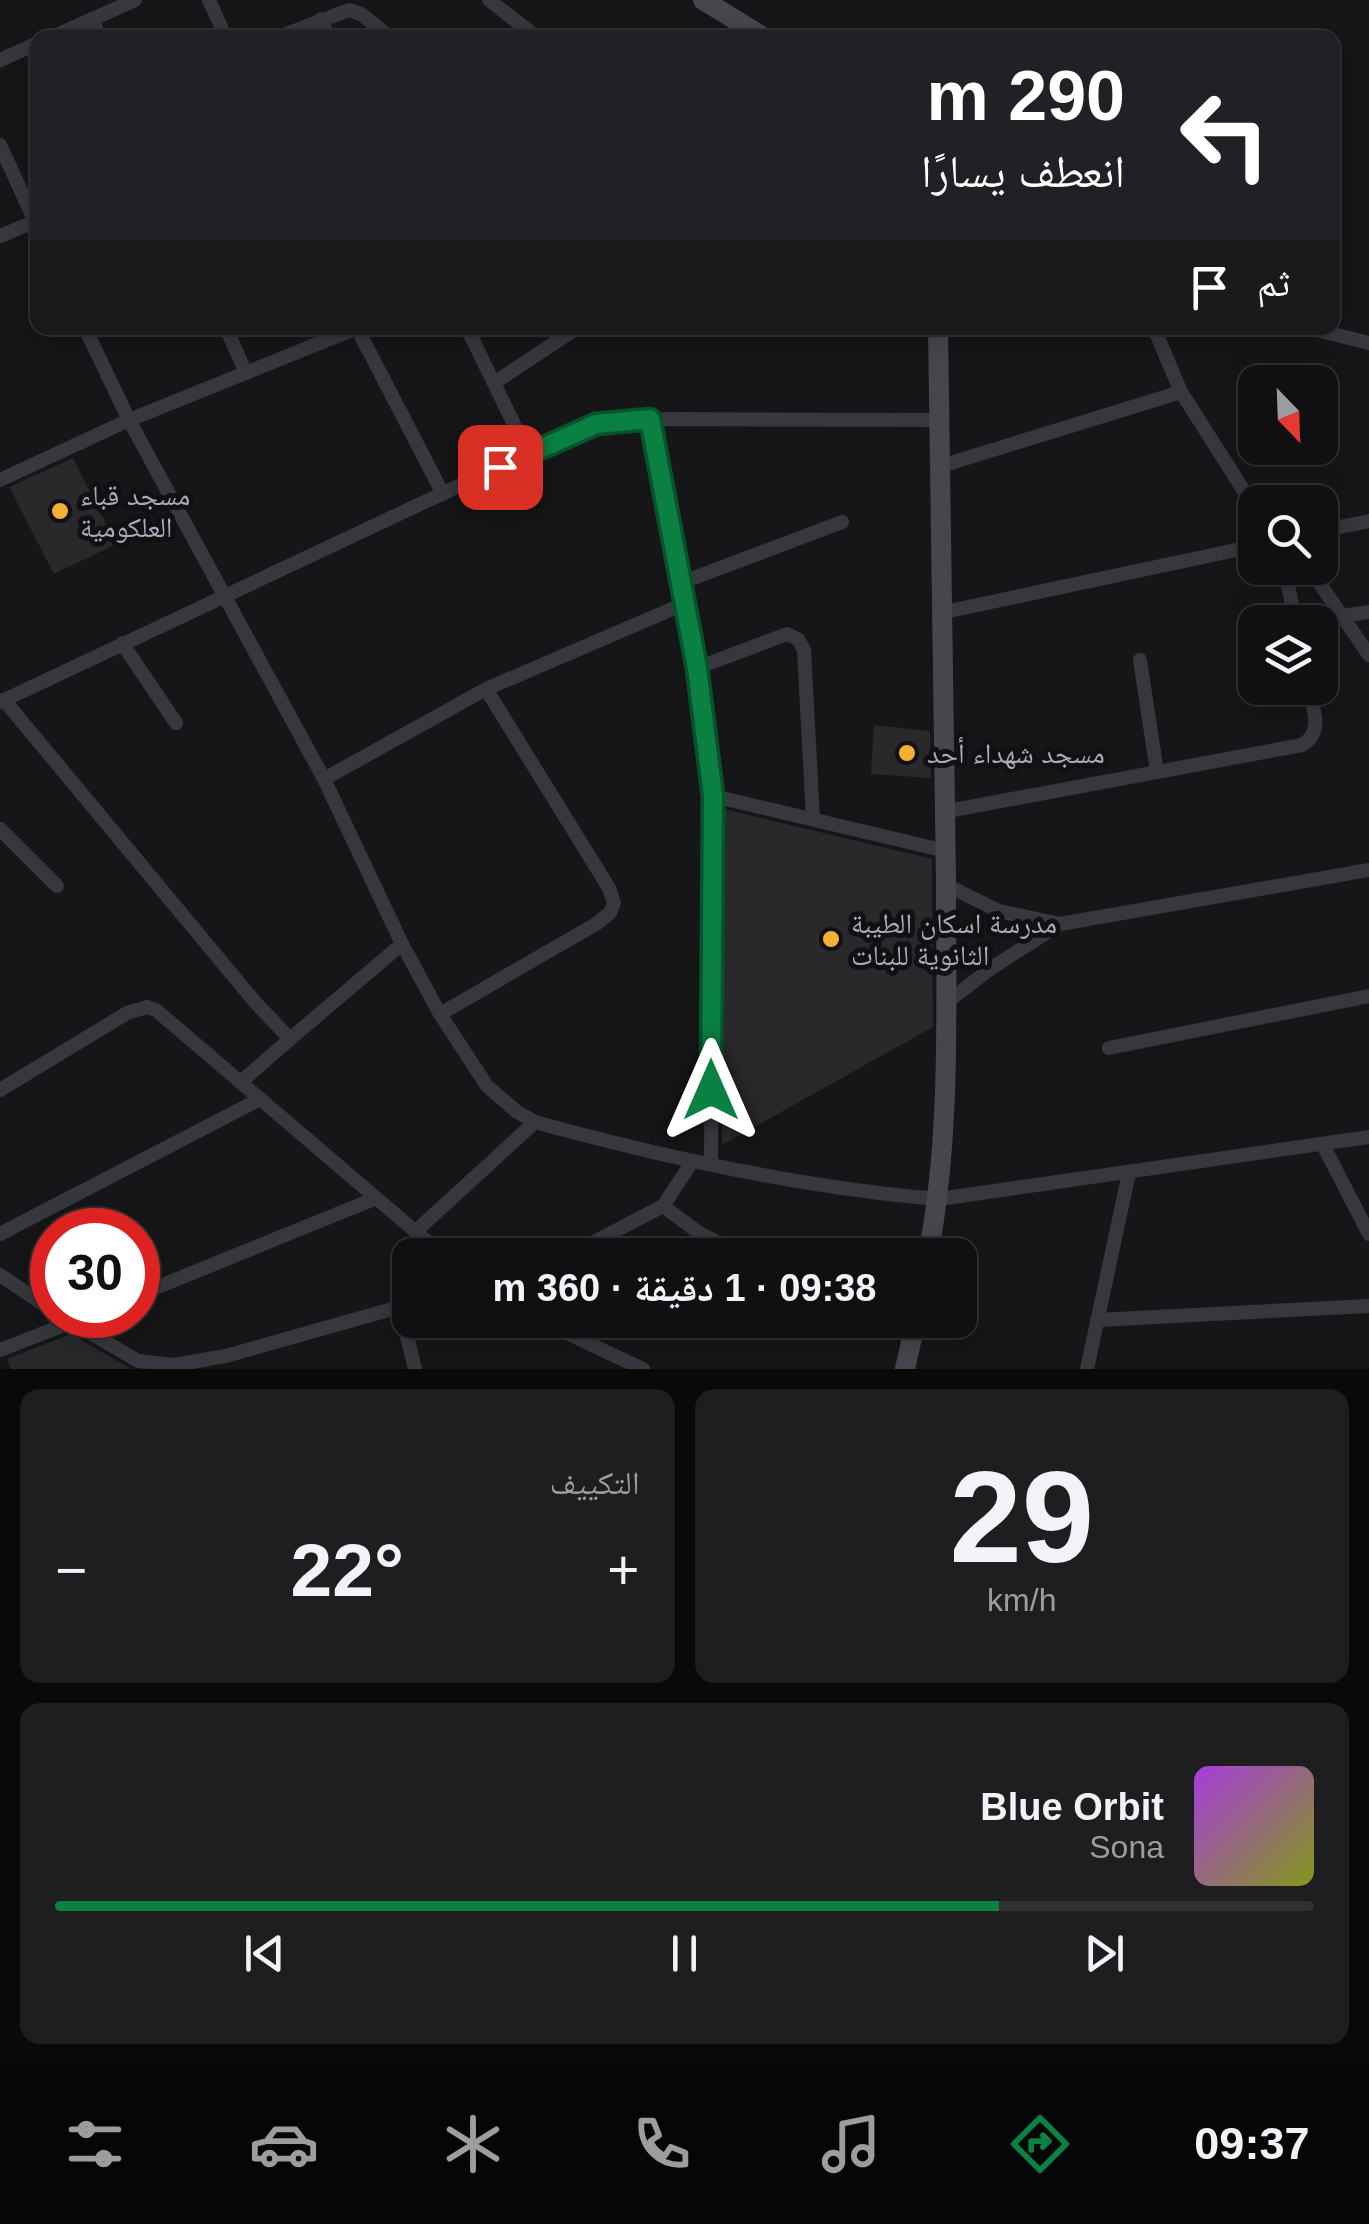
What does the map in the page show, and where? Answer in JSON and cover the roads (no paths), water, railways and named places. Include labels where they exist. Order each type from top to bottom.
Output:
[{"type":"street","points":[[68,30],[135,0]]},
{"type":"street","points":[[209,0],[222,30]]},
{"type":"street","points":[[489,0],[528,30]]},
{"type":"street","points":[[704,0],[752,30]]},
{"type":"street","points":[[295,30],[349,10],[380,30]]},
{"type":"street","points":[[92,19],[97,30]]},
{"type":"street","points":[[321,19],[326,30]]},
{"type":"street","points":[[0,60],[30,47]]},
{"type":"street","points":[[0,146],[30,212]]},
{"type":"street","points":[[0,236],[30,227]]},
{"type":"street","points":[[88,335],[128,420],[324,779],[402,944],[440,1014],[488,1086],[516,1112],[535,1122],[692,1162],[888,1195],[939,1198],[1369,1137]]},
{"type":"street","points":[[229,335],[246,372]]},
{"type":"street","points":[[0,480],[128,420],[339,335]]},
{"type":"street","points":[[361,335],[444,494]]},
{"type":"street","points":[[470,335],[528,453]]},
{"type":"street","points":[[494,384],[567,335]]},
{"type":"street","points":[[931,1238],[939,1198],[948,811],[938,335]]},
{"type":"street","points":[[1157,335],[1181,392],[1240,485]]},
{"type":"street","points":[[1339,335],[1369,342]]},
{"type":"street","points":[[940,466],[1181,392]]},
{"type":"street","points":[[290,1039],[2,701],[596,424],[650,419],[938,420]]},
{"type":"street","points":[[650,419],[683,582],[713,796],[710,1164]]},
{"type":"street","points":[[1338,528],[1369,521]]},
{"type":"street","points":[[683,582],[842,522]]},
{"type":"street","points":[[944,612],[1238,550]]},
{"type":"street","points":[[1321,585],[1369,655]]},
{"type":"street","points":[[324,779],[486,688],[686,603]]},
{"type":"street","points":[[1342,616],[1369,612]]},
{"type":"street","points":[[697,668],[786,634],[798,639],[804,650],[813,819]]},
{"type":"street","points":[[122,643],[176,723]]},
{"type":"street","points":[[1140,660],[1156,772]]},
{"type":"street","points":[[440,1014],[596,924],[610,913],[614,903],[486,688]]},
{"type":"street","points":[[948,811],[1282,750],[1310,741],[1316,730],[1312,705]]},
{"type":"street","points":[[713,796],[946,851]]},
{"type":"street","points":[[0,829],[58,886]]},
{"type":"street","points":[[946,885],[999,911],[1060,924],[1369,870]]},
{"type":"street","points":[[946,1003],[1060,924]]},
{"type":"street","points":[[242,1082],[402,944]]},
{"type":"street","points":[[1109,1048],[1369,996]]},
{"type":"street","points":[[0,1090],[127,1013],[147,1007],[163,1014],[374,1199],[424,1238]]},
{"type":"street","points":[[0,1234],[260,1098]]},
{"type":"street","points":[[416,1231],[535,1122]]},
{"type":"street","points":[[1323,1145],[1369,1234]]},
{"type":"street","points":[[601,1238],[663,1206],[692,1162]]},
{"type":"street","points":[[1087,1369],[1129,1173]]},
{"type":"street","points":[[160,1285],[374,1199]]},
{"type":"street","points":[[663,1206],[710,1238]]},
{"type":"street","points":[[0,1275],[30,1295]]},
{"type":"street","points":[[1097,1320],[1369,1306]]},
{"type":"street","points":[[99,1338],[138,1361],[174,1365],[226,1356],[392,1310]]},
{"type":"street","points":[[0,1350],[30,1336]]},
{"type":"street","points":[[410,1338],[415,1369]]},
{"type":"street","points":[[578,1338],[644,1369]]},
{"type":"street","points":[[906,1369],[912,1338]]},
{"type":"place","name":"مسجد قباء العلكومية","points":[[60,511]]},
{"type":"place","name":"مسجد شهداء أحد","points":[[907,753]]},
{"type":"place","name":"مدرسة اسكان الطيبة الثانوية للبنات","points":[[831,939]]}]
